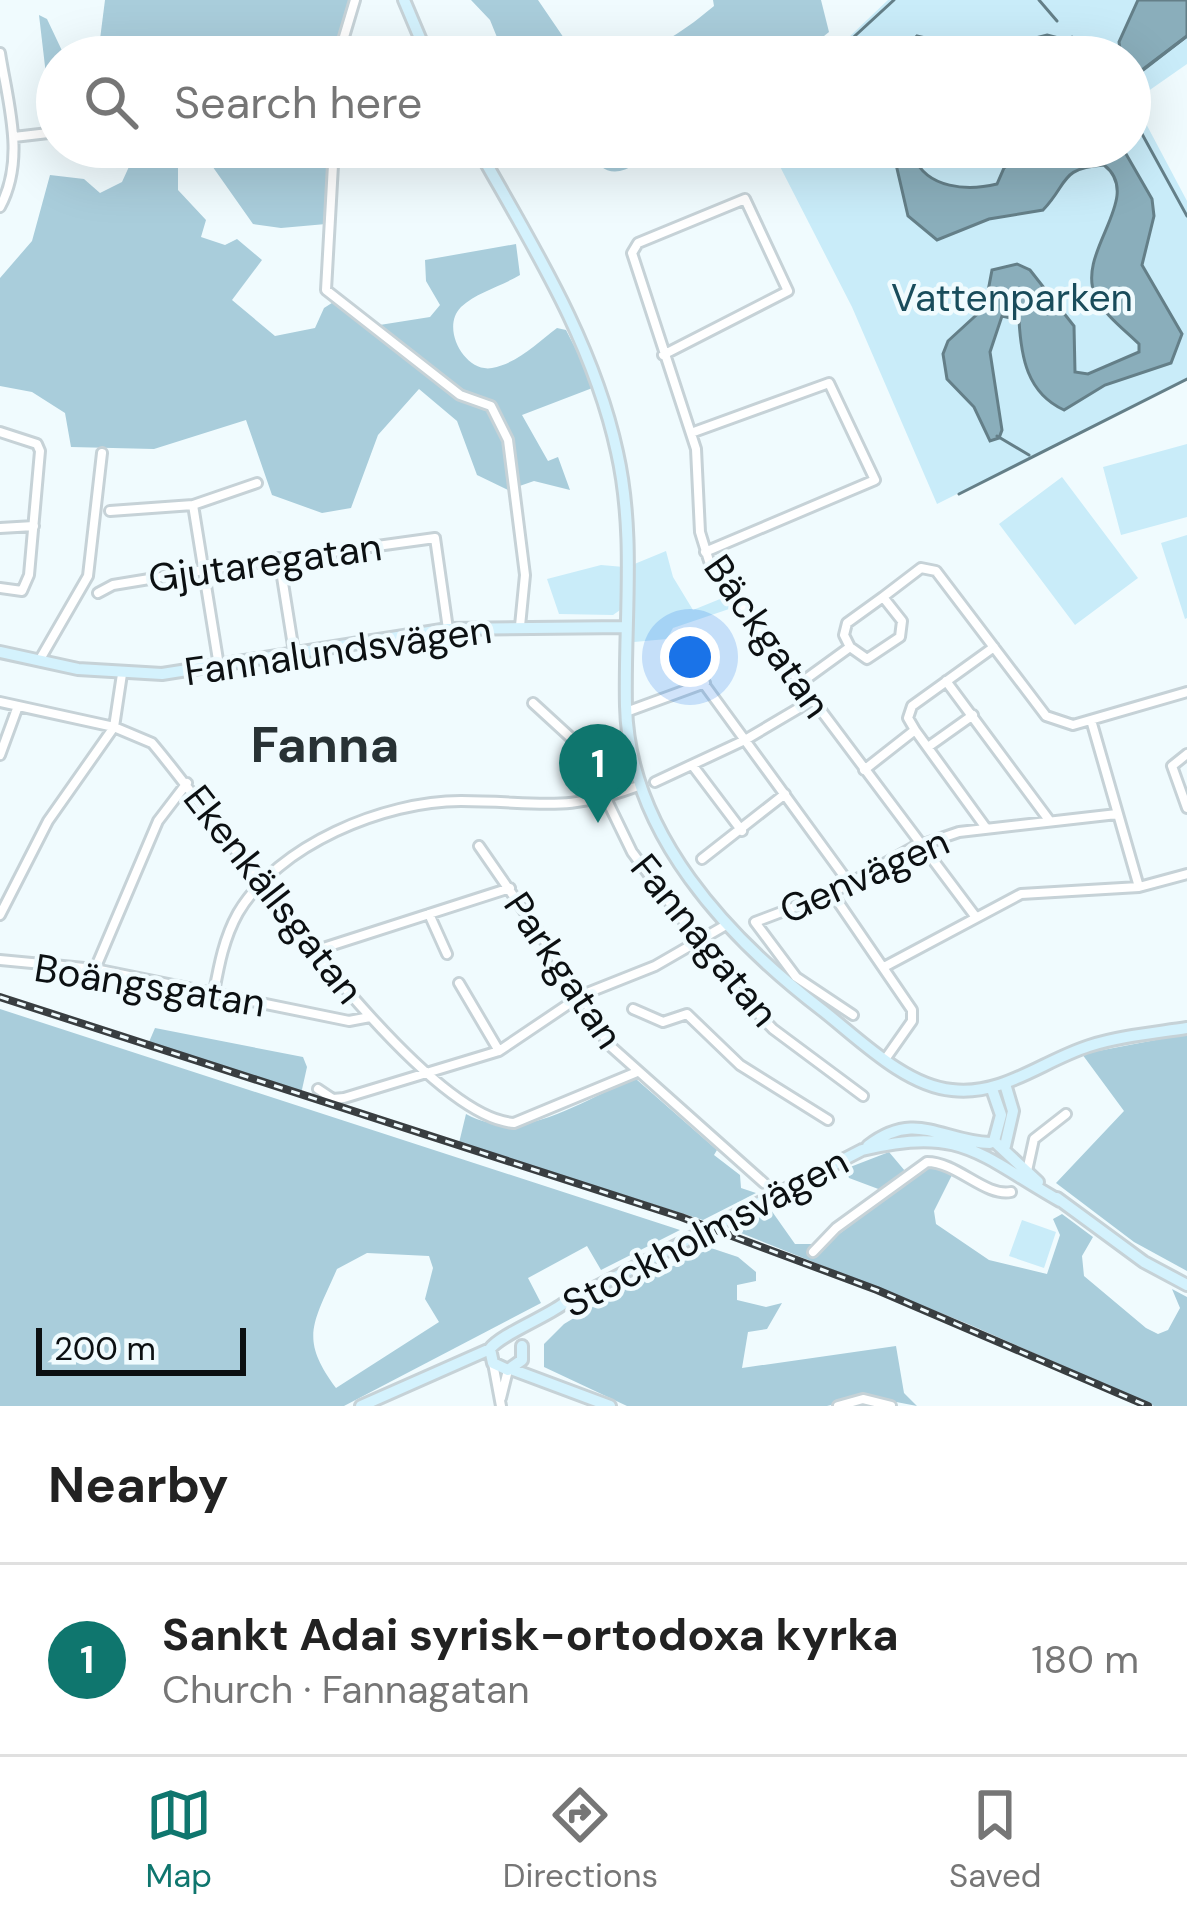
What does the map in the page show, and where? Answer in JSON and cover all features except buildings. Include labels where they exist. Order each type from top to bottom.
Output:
[{"type":"street","points":[[345,36],[356,0]]},
{"type":"street","points":[[404,0],[419,36]]},
{"type":"street","points":[[0,53],[14,137],[12,178],[0,207]]},
{"type":"street","points":[[14,137],[36,135]]},
{"type":"street","points":[[333,168],[326,290],[460,395],[484,402],[496,412],[508,440],[525,574],[520,626]]},
{"type":"street","points":[[489,168],[577,329],[598,382],[621,476],[626,712],[679,862],[726,925],[791,986],[886,1058],[945,1090],[998,1086],[1083,1048],[1187,1028]]},
{"type":"street","name":"Bäckgatan","points":[[663,355],[782,297],[788,283],[745,199],[633,247],[663,355],[691,433],[706,552],[799,684],[975,916]]},
{"type":"street","points":[[691,433],[829,383],[875,480],[706,552]]},
{"type":"street","points":[[0,432],[40,446],[25,587],[0,588]]},
{"type":"street","points":[[39,662],[88,576],[102,453]]},
{"type":"street","points":[[110,511],[193,505],[257,482]]},
{"type":"street","points":[[193,505],[219,665]]},
{"type":"street","points":[[0,528],[34,526]]},
{"type":"street","name":"Gjutaregatan","points":[[98,593],[113,585],[204,570],[435,538],[448,629]]},
{"type":"street","points":[[279,558],[294,652]]},
{"type":"street","points":[[883,597],[902,620],[900,637],[867,658],[850,647],[844,635],[848,623],[921,568],[936,571],[1046,716],[1065,725],[1187,692]]},
{"type":"street","name":"Fannalundsvägen","points":[[0,652],[122,674],[219,665],[448,629],[626,627]]},
{"type":"street","points":[[986,828],[915,730],[910,710],[994,646]]},
{"type":"street","points":[[799,684],[850,647]]},
{"type":"street","points":[[688,662],[848,883]]},
{"type":"street","points":[[0,915],[48,821],[114,727],[122,674]]},
{"type":"street","points":[[946,681],[1049,821]]},
{"type":"street","points":[[626,712],[706,683]]},
{"type":"street","points":[[214,992],[235,920],[264,882],[327,837],[387,815],[459,801],[547,808],[606,801],[693,766],[811,700]]},
{"type":"street","name":"Ekenkällsgatan","points":[[0,702],[114,727],[152,742],[370,1016],[466,1108],[497,1122],[514,1123],[637,1072]]},
{"type":"street","name":"Fannagatan","points":[[533,704],[575,738],[632,852],[698,941],[773,1028],[863,1096]]},
{"type":"street","points":[[0,755],[19,706]]},
{"type":"street","points":[[928,747],[974,715]]},
{"type":"street","points":[[1091,720],[1139,887]]},
{"type":"street","points":[[865,770],[915,730]]},
{"type":"street","points":[[1187,754],[1172,766],[1187,808]]},
{"type":"street","points":[[693,766],[742,831]]},
{"type":"street","points":[[95,969],[158,821],[187,784]]},
{"type":"street","points":[[702,859],[785,794]]},
{"type":"street","name":"Genvägen","points":[[854,1015],[796,977],[755,922],[832,892],[921,844],[986,828],[1117,814]]},
{"type":"street","name":"Parkgatan","points":[[479,846],[582,994],[607,1043],[764,1183]]},
{"type":"street","points":[[884,968],[1021,894],[1139,887],[1187,874]]},
{"type":"street","points":[[317,950],[511,888]]},
{"type":"street","points":[[832,892],[914,1016],[886,1058]]},
{"type":"street","points":[[429,914],[446,954]]},
{"type":"street","points":[[318,1089],[332,1099],[344,1098],[413,1073],[427,1074],[499,1051],[582,994],[726,925]]},
{"type":"street","name":"Boängsgatan","points":[[0,960],[95,969],[350,1021],[370,1016]]},
{"type":"street","points":[[459,983],[499,1051]]},
{"type":"street","name":"Fannagatan","points":[[633,1009],[663,1022],[687,1014],[740,1065],[828,1120]]},
{"type":"street","points":[[976,1179],[999,1145],[998,1086]]},
{"type":"street","points":[[1027,1172],[1034,1139],[1066,1114]]},
{"type":"street","name":"Stockholmsvägen","points":[[510,1337],[878,1138],[915,1128],[999,1145]]},
{"type":"street","name":"Stockholmsvägen","points":[[862,1150],[930,1137],[961,1144],[1060,1201]]},
{"type":"street","points":[[991,1160],[999,1145]]},
{"type":"street","points":[[999,1145],[1060,1201],[1144,1262],[1187,1285]]},
{"type":"street","points":[[813,1252],[920,1164],[940,1162],[1000,1194],[1011,1192]]},
{"type":"street","name":"Stockholmsvägen","points":[[522,1348],[548,1315]]},
{"type":"street","points":[[501,1406],[491,1357],[496,1340],[510,1337],[545,1378]]},
{"type":"street","points":[[501,1406],[510,1370],[522,1360],[522,1348]]},
{"type":"street","points":[[361,1406],[446,1366],[491,1357],[510,1370],[545,1378],[610,1406]]},
{"type":"street","points":[[838,1406],[862,1399],[891,1406]]},
{"type":"green space","name":"Vattenparken","points":[[888,0],[1187,0],[1187,64],[1151,89],[1151,36],[850,36]]},
{"type":"green space","name":"Vattenparken","points":[[1151,133],[1187,201],[1187,379],[937,504],[852,307],[781,168],[1151,168]]},
{"type":"green space","points":[[1187,444],[1187,517],[1121,535],[1103,467]]},
{"type":"green space","points":[[1062,477],[1138,578],[1075,625],[999,524]]},
{"type":"green space","points":[[1187,535],[1187,618],[1185,619],[1161,543]]},
{"type":"green space","points":[[666,551],[673,577],[693,610],[725,597],[732,608],[673,628],[667,639],[634,642],[632,565]]},
{"type":"green space","points":[[601,565],[624,567],[623,608],[613,615],[559,614],[547,579]]},
{"type":"green space","points":[[1022,1220],[1056,1232],[1044,1268],[1009,1256]]},
{"type":"shaded area","points":[[105,0],[353,0],[345,36],[100,36]]},
{"type":"shaded area","points":[[471,0],[538,0],[563,36],[496,36],[490,20]]},
{"type":"shaded area","points":[[713,0],[821,0],[829,32],[824,36],[672,36],[714,6]]},
{"type":"shaded area","points":[[1138,0],[1187,0],[1187,36],[1151,64],[1151,36],[1122,36]]},
{"type":"shaded area","points":[[39,15],[47,19],[55,36],[41,36]]},
{"type":"shaded area","points":[[128,168],[178,168],[178,190],[206,220],[201,237],[225,245],[237,239],[262,260],[232,300],[275,336],[315,328],[324,308],[335,301],[367,327],[430,317],[440,305],[426,281],[425,260],[516,244],[520,275],[461,307],[455,316],[454,337],[473,364],[492,368],[519,357],[557,328],[566,330],[595,387],[522,415],[548,461],[558,457],[570,490],[534,481],[508,490],[477,475],[457,421],[419,389],[378,435],[351,508],[322,513],[272,495],[246,420],[154,449],[71,447],[65,413],[32,392],[0,386],[0,278],[32,241],[50,175],[84,179],[100,193],[122,182]]},
{"type":"shaded area","points":[[214,168],[330,168],[326,224],[281,228],[253,224]]},
{"type":"shaded area","name":"Vattenparken","points":[[897,168],[920,168],[938,181],[974,187],[997,184],[1004,168],[1086,168],[1066,178],[1043,210],[989,219],[937,240],[908,216]]},
{"type":"shaded area","name":"Vattenparken","points":[[1107,168],[1134,168],[1152,199],[1154,216],[1142,265],[1182,334],[1171,363],[1105,385],[1064,410],[1042,394],[1028,372],[1019,320],[1002,316],[990,352],[1002,430],[999,438],[990,441],[974,407],[947,379],[943,354],[948,341],[985,307],[992,270],[1017,264],[1030,270],[1074,326],[1075,372],[1088,374],[1139,352],[1139,344],[1099,302],[1092,278],[1114,209],[1115,178]]},
{"type":"shaded area","points":[[0,1009],[680,1230],[601,1270],[587,1246],[528,1278],[541,1303],[344,1406],[0,1406]],"holes":[[[367,1253],[429,1256],[433,1268],[425,1299],[439,1322],[336,1388],[317,1356],[314,1330],[337,1269]]]},
{"type":"shaded area","points":[[155,1028],[303,1057],[307,1067],[301,1094],[149,1042]]},
{"type":"shaded area","points":[[1187,1034],[1187,1271],[1134,1242],[1056,1183],[1124,1111],[1082,1054]]},
{"type":"shaded area","points":[[636,1079],[717,1150],[714,1155],[740,1175],[741,1188],[756,1193],[703,1220],[459,1143],[466,1114],[488,1123],[531,1122]]},
{"type":"shaded area","points":[[889,1152],[905,1171],[881,1190],[849,1178],[845,1169]]},
{"type":"shaded area","points":[[927,1167],[953,1173],[934,1211],[936,1224],[989,1260],[1047,1274],[1060,1235],[1053,1219],[1062,1214],[1093,1237],[1082,1256],[1084,1276],[1146,1328],[1158,1334],[1168,1330],[1180,1308],[1172,1289],[1187,1297],[1187,1406],[1154,1406],[968,1324],[731,1229],[771,1210],[795,1244],[826,1244]]},
{"type":"shaded area","points":[[711,1248],[738,1257],[756,1272],[756,1281],[737,1285],[737,1300],[766,1307],[782,1303],[767,1329],[748,1332],[742,1368],[896,1346],[904,1393],[917,1406],[865,1396],[827,1406],[627,1406],[544,1367],[544,1344],[564,1324],[612,1295]]},
{"type":"waterway","points":[[855,36],[894,0]]},
{"type":"waterway","points":[[1039,0],[1057,21]]},
{"type":"waterway","points":[[1151,63],[1187,36]]},
{"type":"waterway","points":[[1151,150],[1187,216]]},
{"type":"waterway","points":[[959,494],[1187,379]]},
{"type":"waterway","points":[[997,436],[1029,455]]},
{"type":"railway","points":[[0,997],[681,1217],[877,1290],[1148,1406]]},
{"type":"place","name":"Sankt Adai syrisk-ortodoxa kyrka","points":[[598,823]]},
{"type":"district","name":"Fanna","points":[[325,744]]}]
